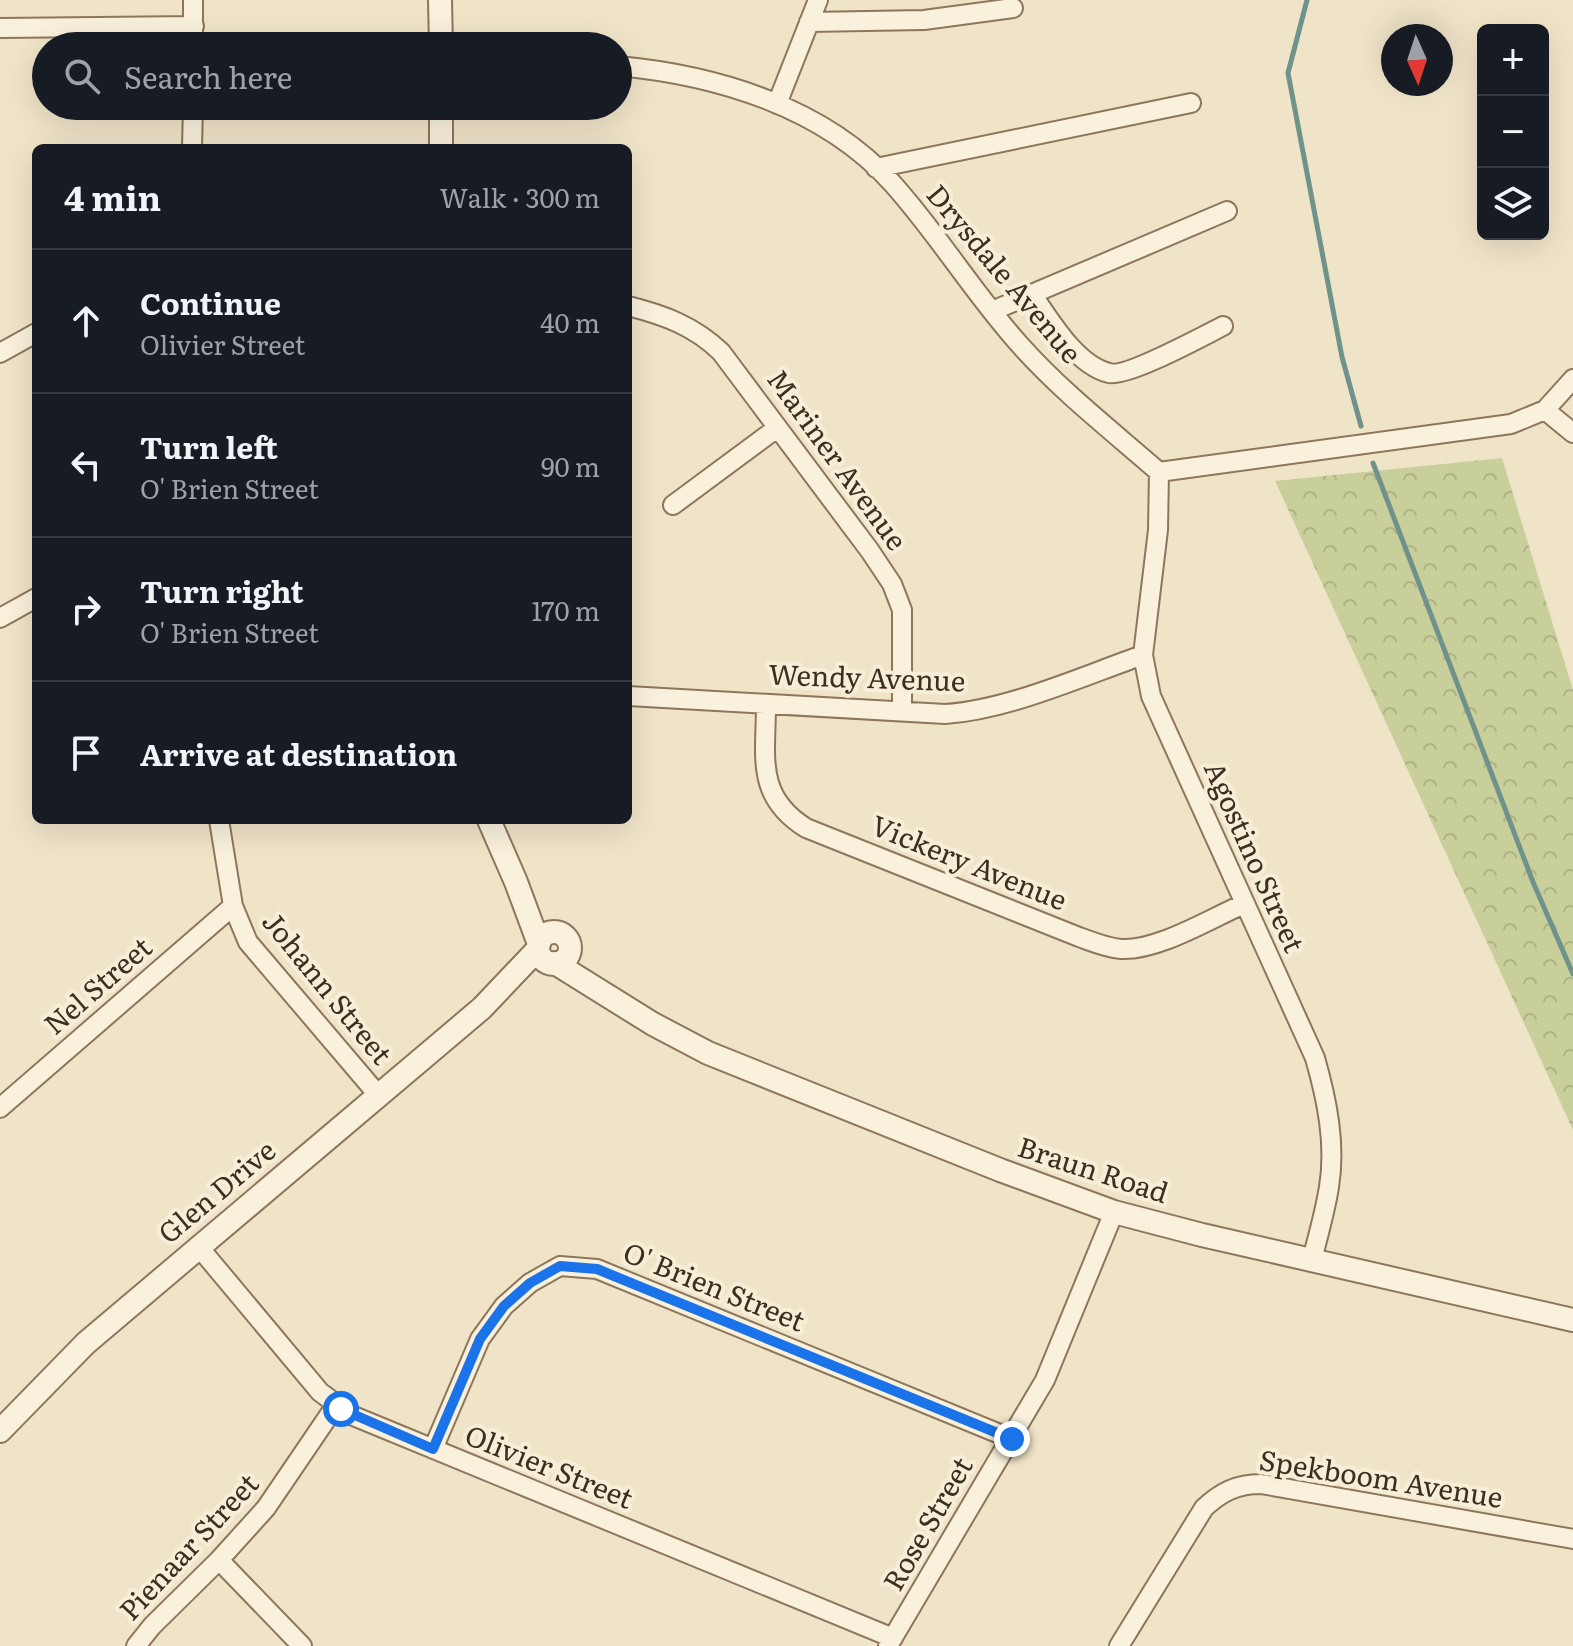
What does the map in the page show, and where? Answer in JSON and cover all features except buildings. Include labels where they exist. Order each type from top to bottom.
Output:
[{"type":"street","points":[[193,0],[194,32]]},
{"type":"street","points":[[440,0],[441,32]]},
{"type":"street","points":[[777,104],[818,0]]},
{"type":"street","points":[[809,22],[924,20],[1013,8]]},
{"type":"street","points":[[0,28],[194,26]]},
{"type":"street","name":"Drysdale Avenue","points":[[632,68],[696,77],[777,104],[839,137],[876,168],[913,208],[992,311],[1054,381],[1159,472]]},
{"type":"street","points":[[876,168],[1191,103]]},
{"type":"street","points":[[192,144],[193,120]]},
{"type":"street","points":[[441,120],[441,144]]},
{"type":"street","points":[[992,311],[1227,211]]},
{"type":"street","points":[[1032,294],[1069,344],[1108,373],[1127,372],[1223,326]]},
{"type":"street","name":"Mariner Avenue","points":[[632,307],[670,318],[708,340],[740,375],[892,584],[903,622],[902,711]]},
{"type":"street","points":[[0,353],[32,335]]},
{"type":"street","points":[[1159,472],[1511,424],[1545,410],[1573,379]]},
{"type":"street","points":[[1545,410],[1573,433]]},
{"type":"street","points":[[673,505],[777,428]]},
{"type":"street","name":"Agostino Street","points":[[1159,472],[1158,530],[1143,655],[1151,696],[1315,1058],[1328,1112],[1332,1161],[1329,1189],[1312,1260]]},
{"type":"street","points":[[0,618],[32,600]]},
{"type":"street","name":"Wendy Avenue","points":[[632,696],[968,712],[1015,700],[1143,655]]},
{"type":"street","name":"Vickery Avenue","points":[[766,704],[767,778],[771,793],[790,818],[806,828],[1079,937],[1120,949],[1132,949],[1164,939],[1244,904]]},
{"type":"street","name":"Johann Street","points":[[220,824],[239,925],[263,962],[379,1096]]},
{"type":"street","name":"Braun Road","points":[[491,824],[516,882],[552,951],[653,1024],[708,1053],[1000,1170],[1114,1212],[1573,1320]]},
{"type":"street","name":"Nel Street","points":[[0,1108],[233,906]]},
{"type":"street","name":"Glen Drive","points":[[0,1431],[86,1343],[552,951]]},
{"type":"street","name":"Rose Street","points":[[891,1642],[1045,1380],[1114,1212]]},
{"type":"street","name":"Olivier Street","points":[[198,1246],[320,1392],[336,1405],[366,1421],[891,1642]]},
{"type":"street","name":"O' Brien Street","points":[[433,1449],[488,1324],[530,1283],[560,1266],[597,1269],[1012,1439]]},
{"type":"street","name":"Pienaar Street","points":[[136,1646],[275,1497],[336,1405]]},
{"type":"street","name":"Spekboom Avenue","points":[[1119,1646],[1204,1508],[1214,1498],[1238,1486],[1261,1484],[1573,1539]]},
{"type":"street","points":[[219,1560],[302,1646]]},
{"type":"green space","points":[[1502,458],[1573,690],[1573,1130],[1275,481]]},
{"type":"waterway","points":[[1307,0],[1288,73],[1342,357],[1361,426]]},
{"type":"waterway","points":[[1373,463],[1533,882],[1573,974]]},
{"type":"route","points":[[341,1409],[433,1449],[488,1324],[530,1283],[560,1266],[578,1266],[597,1269],[1012,1439]]}]
